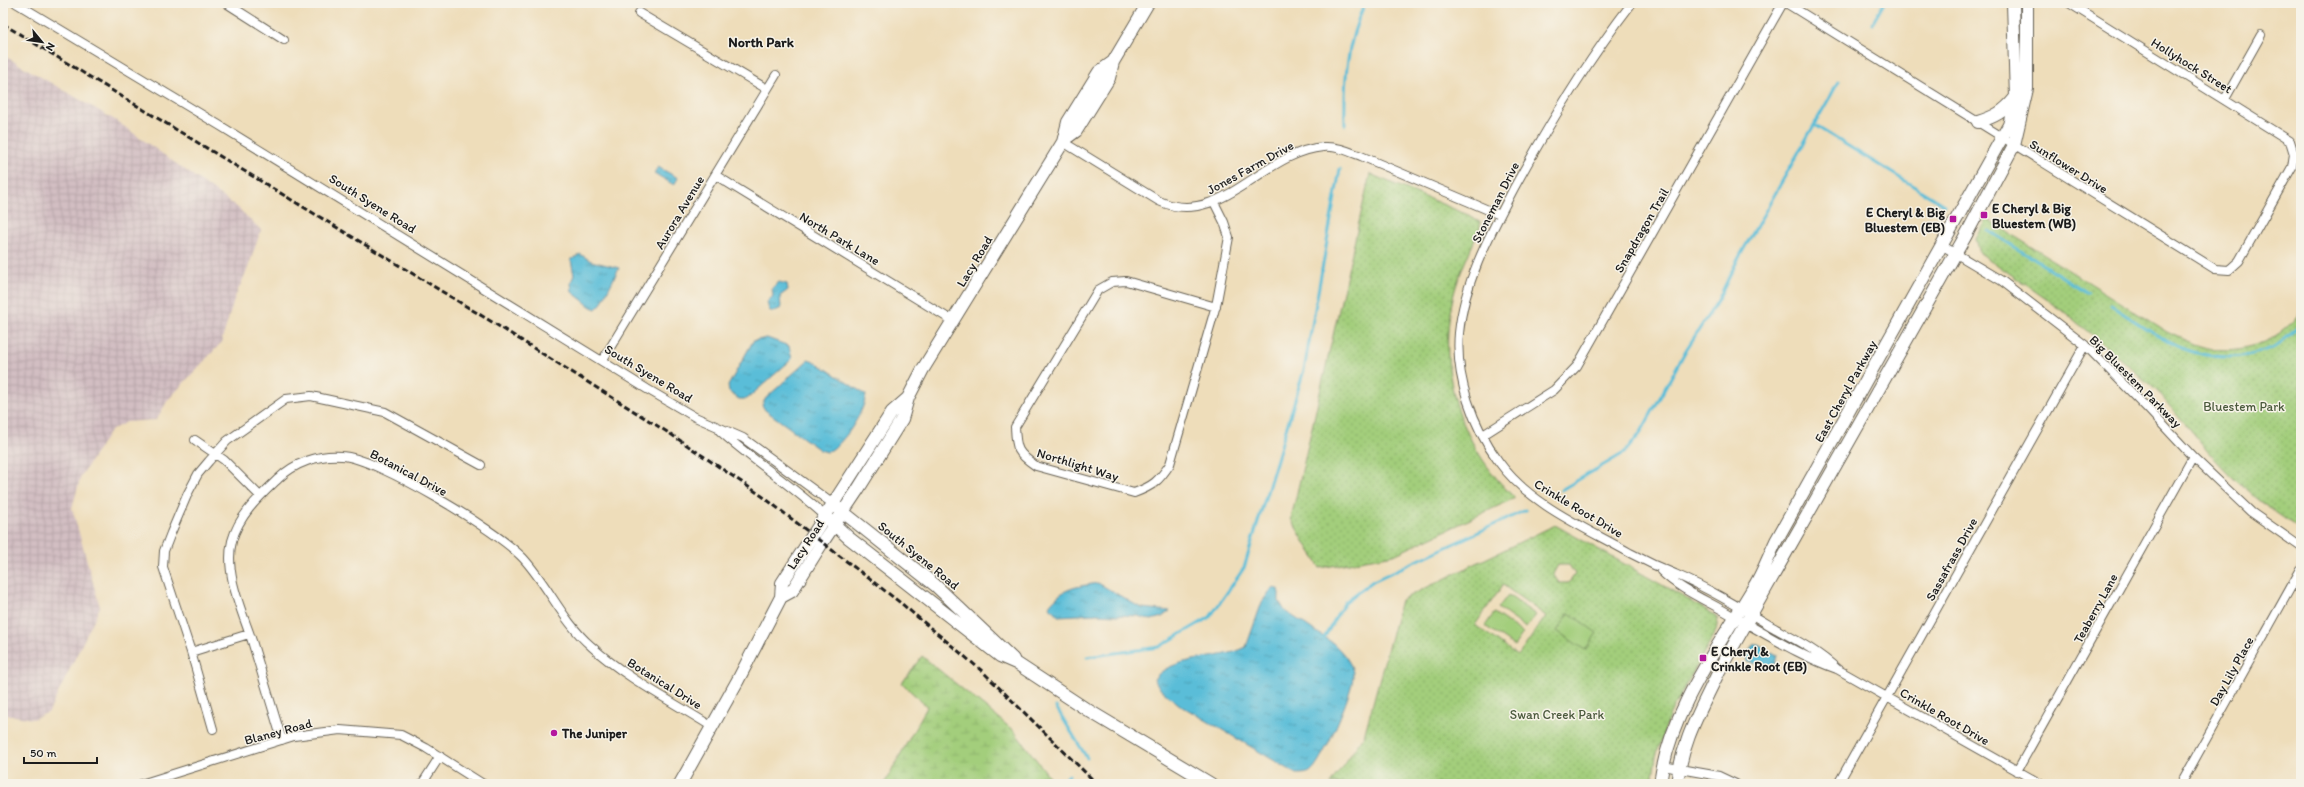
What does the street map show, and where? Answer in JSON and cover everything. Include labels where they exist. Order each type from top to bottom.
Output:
[{"type":"street","name":"South Syene Road","points":[[16,3],[219,124],[602,361],[716,428],[969,633],[1000,656],[1016,663],[1086,709],[1211,784]]},
{"type":"street","points":[[226,3],[284,40]]},
{"type":"street","name":"Lacy Road","points":[[781,597],[792,591],[902,419],[908,398],[953,321],[1064,140],[1076,131],[1109,78],[1113,62],[1148,3]]},
{"type":"street","name":"Stoneman Drive","points":[[1483,435],[1467,401],[1460,370],[1459,334],[1468,288],[1500,215],[1540,141],[1577,79],[1632,3]]},
{"type":"street","name":"Snapdragon Trail","points":[[1483,435],[1554,390],[1577,366],[1783,3]]},
{"type":"street","name":"Sunflower Drive","points":[[1786,3],[2215,269],[2229,270],[2239,261],[2292,167],[2294,154]]},
{"type":"street","name":"East Cheryl Parkway","points":[[1660,784],[1663,766],[1679,716],[1765,568],[1776,541],[2003,138],[2011,119],[2016,97],[2013,3]]},
{"type":"street","points":[[1676,784],[1679,768],[1692,725],[1749,619],[1956,253],[2014,145],[2027,88],[2027,3]]},
{"type":"street","name":"Hollyhock Street","points":[[2069,3],[2290,141],[2294,154]]},
{"type":"street","points":[[639,12],[767,89]]},
{"type":"street","points":[[2225,99],[2261,35]]},
{"type":"street","name":"Aurora Avenue","points":[[602,361],[776,75]]},
{"type":"street","points":[[1978,122],[1996,116],[2007,108],[2016,97]]},
{"type":"street","name":"Jones Farm Drive","points":[[1064,140],[1165,204],[1187,208],[1214,202],[1283,159],[1306,150],[1323,147],[1340,148],[1361,156],[1500,215]]},
{"type":"street","name":"North Park Lane","points":[[715,175],[953,321]]},
{"type":"street","name":"Northlight Way","points":[[1214,202],[1224,222],[1229,237],[1216,307],[1170,464],[1160,480],[1148,488],[1134,493],[1036,466],[1024,458],[1016,449],[1015,427],[1098,290],[1112,282],[1126,281],[1216,307]]},
{"type":"street","name":"Big Bluestem Parkway","points":[[1943,246],[2002,281],[2085,346],[2149,410],[2193,457],[2251,512],[2301,547]]},
{"type":"street","name":"Sassafrass Drive","points":[[1838,784],[2085,346]]},
{"type":"street","points":[[213,729],[191,652],[163,567],[164,551],[188,493],[198,474],[227,441],[286,399],[311,396],[385,412],[481,465]]},
{"type":"street","name":"Lacy Road","points":[[680,784],[738,680],[781,597],[782,583],[892,412],[908,398]]},
{"type":"street","name":"South Syene Road","points":[[716,428],[743,438],[782,464],[935,585],[1005,650],[1016,663]]},
{"type":"street","name":"Crinkle Root Drive","points":[[1483,435],[1498,462],[1519,485],[1552,509],[1660,569],[1676,574],[1819,662],[1837,669],[1888,697],[2041,784]]},
{"type":"street","points":[[195,440],[216,454],[260,496]]},
{"type":"street","name":"Botanical Drive","points":[[282,740],[236,590],[230,557],[232,542],[238,527],[260,496],[294,466],[309,460],[341,455],[376,465],[468,517],[511,546],[525,559],[580,636],[593,648],[634,680],[711,726]]},
{"type":"street","name":"Teaberry Lane","points":[[2017,771],[2193,457]]},
{"type":"street","name":"Day Lily Place","points":[[2181,784],[2301,570]]},
{"type":"street","points":[[191,652],[250,634]]},
{"type":"street","name":"Blaney Road","points":[[142,784],[282,740],[315,732],[340,730],[401,735],[440,756],[483,784]]},
{"type":"street","points":[[422,784],[440,756]]},
{"type":"street","points":[[1663,766],[1719,776],[1736,784]]},
{"type":"shaded area","points":[[3,55],[115,120],[237,207],[261,230],[248,268],[235,297],[221,343],[168,400],[156,420],[127,422],[111,430],[81,476],[72,508],[100,607],[49,712],[33,719],[3,714]]},
{"type":"green space","points":[[1370,174],[1473,217],[1480,222],[1480,228],[1457,282],[1449,319],[1448,347],[1450,375],[1456,403],[1466,429],[1479,454],[1495,477],[1515,498],[1394,555],[1320,568],[1291,519]]},
{"type":"green space","name":"Bluestem Park","points":[[1987,219],[2167,332],[2201,346],[2226,350],[2239,349],[2263,342],[2274,337],[2284,329],[2301,310],[2301,530],[2259,501],[2234,479],[2209,453],[2157,391],[2124,362],[2062,310],[1980,253],[1976,239]]},
{"type":"green space","name":"Swan Creek Park","points":[[1555,525],[1712,613],[1718,619],[1716,631],[1670,714],[1656,756],[1652,784],[1330,784],[1364,736],[1401,600]],"holes":[[[1558,565],[1569,565],[1575,574],[1569,583],[1559,583],[1553,574]],[[1503,585],[1546,616],[1518,656],[1475,625]]]},
{"type":"green space","points":[[1508,595],[1536,615],[1526,628],[1498,608]]},
{"type":"green space","points":[[1494,613],[1523,633],[1514,646],[1485,626]]},
{"type":"green space","points":[[1569,613],[1597,633],[1585,650],[1557,631]]},
{"type":"green space","points":[[922,656],[1014,731],[1055,784],[884,784],[927,707],[902,683]]},
{"type":"water","points":[[658,167],[678,178],[674,185],[654,173]]},
{"type":"water","points":[[580,254],[591,261],[619,268],[601,304],[596,309],[591,307],[572,292],[571,282],[574,275],[571,260]]},
{"type":"water","points":[[779,282],[787,284],[788,290],[780,296],[781,308],[773,312],[769,310],[767,302],[773,296],[772,288]]},
{"type":"water","points":[[767,338],[789,346],[792,359],[747,399],[739,399],[729,392],[728,386],[753,341]]},
{"type":"water","points":[[808,360],[817,363],[866,395],[861,410],[852,428],[840,443],[827,452],[820,450],[765,410],[762,405],[766,398]]},
{"type":"water","points":[[1098,583],[1141,608],[1170,611],[1162,617],[1151,620],[1138,616],[1097,614],[1058,616],[1049,606],[1065,591]]},
{"type":"water","points":[[1273,587],[1279,590],[1279,601],[1285,611],[1333,643],[1349,662],[1353,671],[1352,684],[1330,741],[1316,765],[1310,772],[1304,774],[1297,774],[1180,705],[1161,690],[1154,679],[1162,671],[1172,666],[1184,662],[1224,655],[1246,647],[1262,602]]},
{"type":"water","points":[[1754,644],[1758,644],[1777,655],[1775,664],[1768,666],[1747,662],[1746,656]]},
{"type":"waterway","points":[[1345,125],[1345,93],[1350,48],[1365,3]]},
{"type":"waterway","points":[[1872,24],[1884,3]]},
{"type":"waterway","points":[[1561,490],[1624,453],[1640,434],[1686,350],[1718,300],[1737,261],[1839,81]]},
{"type":"waterway","points":[[1814,125],[1944,205]]},
{"type":"waterway","points":[[1087,657],[1159,647],[1210,617],[1244,568],[1304,370],[1340,169]]},
{"type":"waterway","points":[[1989,231],[2088,293]]},
{"type":"waterway","points":[[2111,306],[2170,343],[2195,352],[2212,356],[2245,356],[2261,352],[2276,345],[2289,336],[2301,323]]},
{"type":"waterway","points":[[1324,638],[1345,602],[1373,581],[1526,510]]},
{"type":"waterway","points":[[1056,707],[1087,758]]},
{"type":"waterway","points":[[1060,784],[1069,775]]},
{"type":"railway","points":[[3,24],[492,322],[672,435],[762,496],[902,604],[982,671],[1097,784]]},
{"type":"place","name":"E Cheryl & Big Bluestem (WB)","points":[[1984,215]]},
{"type":"place","name":"E Cheryl & Big Bluestem (EB)","points":[[1953,219]]},
{"type":"place","name":"E Cheryl & Crinkle Root (EB)","points":[[1703,658]]},
{"type":"place","name":"The Juniper","points":[[554,733]]},
{"type":"district","name":"North Park","points":[[761,42]]}]
